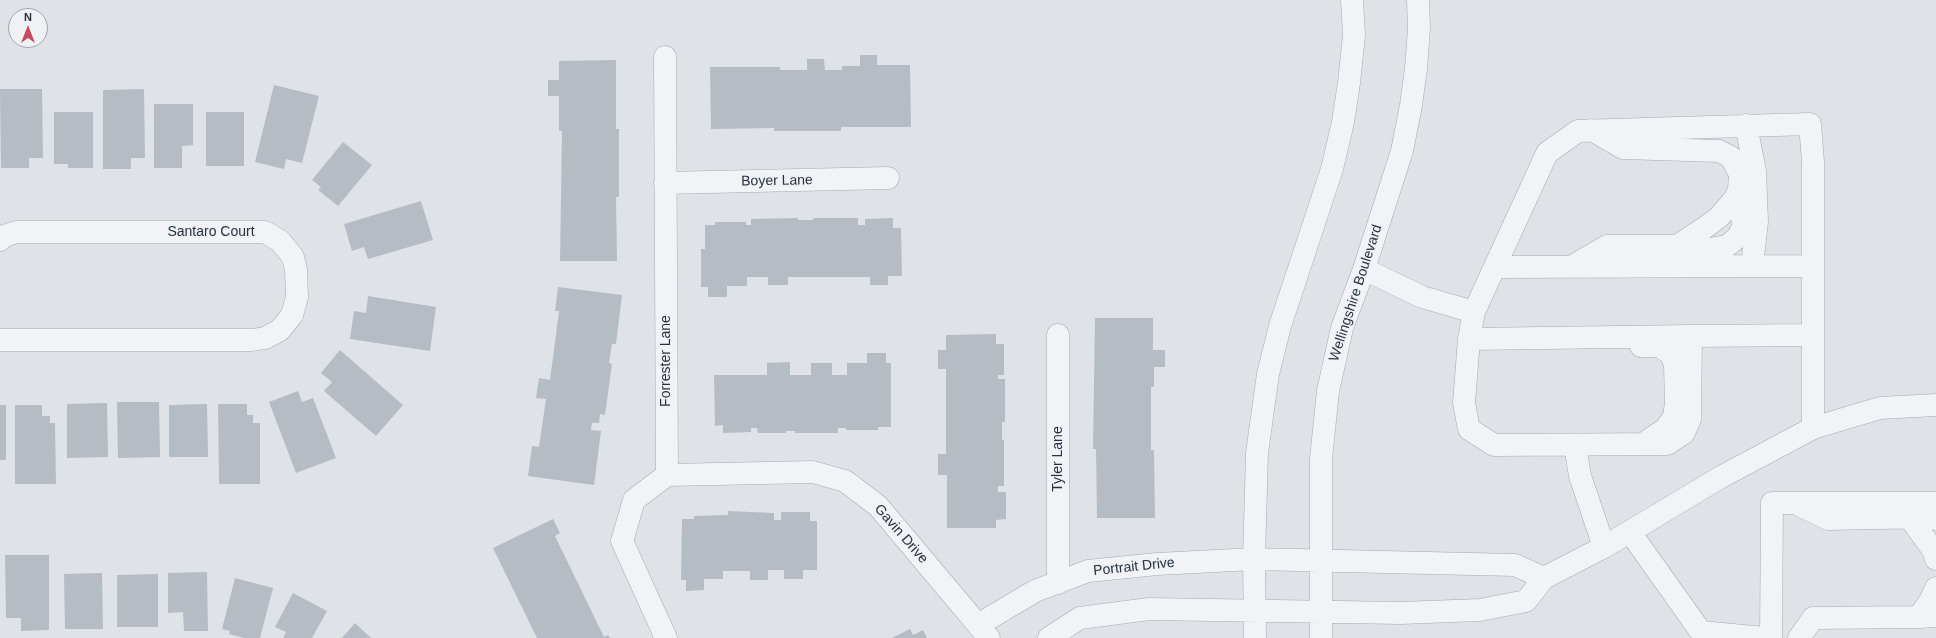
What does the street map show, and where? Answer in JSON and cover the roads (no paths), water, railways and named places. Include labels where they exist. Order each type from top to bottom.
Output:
[{"type":"street","points":[[1255,638],[1254,559],[1257,454],[1268,374],[1280,326],[1332,169],[1343,122],[1354,36],[1352,0]]},
{"type":"street","name":"Wellingshire Boulevard","points":[[1321,638],[1321,460],[1327,397],[1342,328],[1364,269],[1402,151],[1411,105],[1419,28],[1418,0]]},
{"type":"street","name":"Forrester Lane","points":[[665,57],[667,475]]},
{"type":"street","points":[[1691,336],[1690,419],[1684,433],[1667,444],[1494,445],[1469,430],[1464,403],[1468,339],[1474,312],[1547,153],[1578,131],[1810,124],[1813,162],[1813,428]]},
{"type":"street","points":[[1746,125],[1755,171],[1757,222],[1752,266]]},
{"type":"street","points":[[1571,267],[1607,246],[1677,246],[1703,230],[1720,217],[1736,197],[1739,189],[1740,174],[1731,157],[1720,151],[1623,148],[1592,130]]},
{"type":"street","name":"Boyer Lane","points":[[665,183],[888,178]]},
{"type":"street","name":"Santaro Court","points":[[0,240],[4,236],[16,232],[265,232],[280,241],[293,257],[296,270],[296,297],[292,315],[280,330],[265,338],[252,340],[0,340]]},
{"type":"street","points":[[1495,267],[1813,266]]},
{"type":"street","points":[[1364,269],[1422,297],[1474,312]]},
{"type":"street","name":"Tyler Lane","points":[[1058,335],[1058,583]]},
{"type":"street","points":[[1468,339],[1490,340],[1813,335]]},
{"type":"street","points":[[1490,340],[1505,345],[1659,346],[1671,354],[1675,365],[1676,403],[1674,417],[1665,428],[1642,444]]},
{"type":"street","points":[[1049,638],[1080,618],[1149,609],[1401,613],[1480,610],[1526,601],[1544,578],[1604,547],[1721,477],[1813,428],[1880,408],[1936,404]]},
{"type":"street","points":[[1575,445],[1580,476],[1604,547]]},
{"type":"street","name":"Gavin Drive","points":[[667,475],[813,472],[844,481],[878,506],[984,631]]},
{"type":"street","points":[[666,638],[622,541],[634,500],[667,475]]},
{"type":"street","points":[[1793,502],[1828,519],[1930,517],[1936,519]]},
{"type":"street","points":[[1771,638],[1772,503],[1936,503]]},
{"type":"street","points":[[1910,518],[1933,550],[1936,560]]},
{"type":"street","points":[[1630,532],[1701,632],[1764,638]]},
{"type":"street","name":"Portrait Drive","points":[[984,631],[1035,591],[1088,571],[1156,564],[1254,559],[1515,565],[1544,578]]},
{"type":"street","points":[[1799,638],[1813,618],[1928,616],[1930,601],[1936,588]]}]
